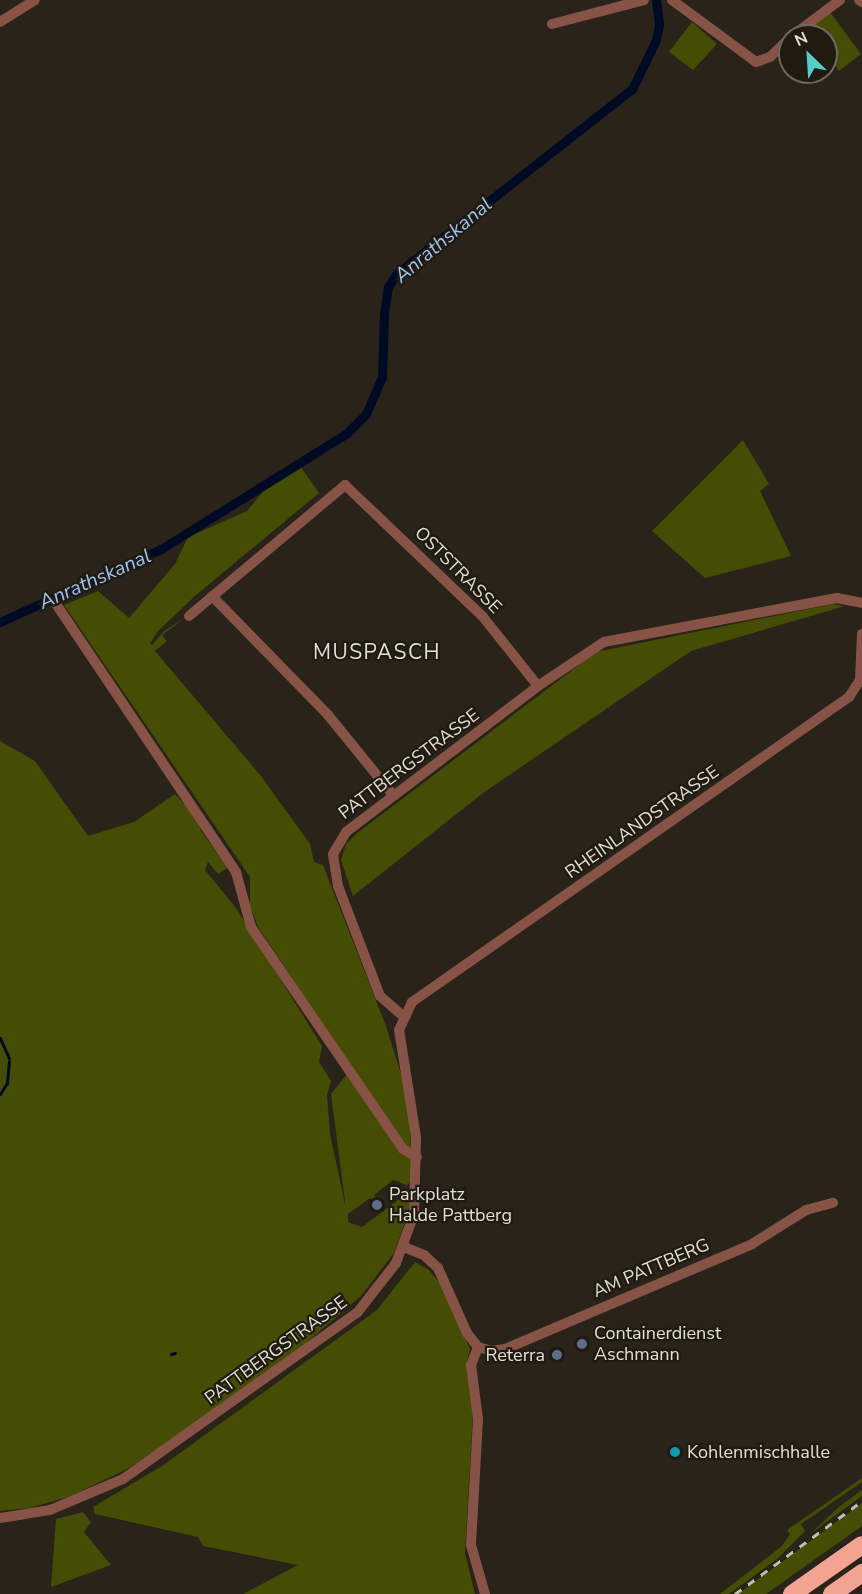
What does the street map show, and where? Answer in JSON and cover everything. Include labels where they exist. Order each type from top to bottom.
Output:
[{"type":"highway","points":[[792,1594],[862,1545]]},
{"type":"highway","points":[[832,1594],[862,1573]]},
{"type":"street","points":[[0,22],[35,0]]},
{"type":"street","points":[[552,24],[644,0]]},
{"type":"street","points":[[672,0],[756,62],[770,57],[778,49]]},
{"type":"street","points":[[808,24],[840,0]]},
{"type":"street","name":"OSTSTRASSE","points":[[212,596],[345,485],[483,617],[538,686]]},
{"type":"street","points":[[189,615],[212,596],[327,715],[393,795]]},
{"type":"street","name":"PATTBERGSTRASSE","points":[[0,1518],[50,1510],[123,1479],[357,1313],[381,1287],[404,1247],[417,1189],[417,1158],[411,1095],[400,1046],[403,1016],[380,996],[332,861],[339,838],[538,686],[604,642],[837,598],[862,603]]},
{"type":"street","points":[[56,604],[236,872],[251,927],[403,1149],[417,1158]]},
{"type":"street","name":"RHEINLANDSTRASSE","points":[[403,1016],[424,993],[849,697],[860,680],[862,634]]},
{"type":"street","name":"AM PATTBERG","points":[[478,1347],[492,1351],[505,1349],[752,1244],[806,1210],[833,1203]]},
{"type":"street","points":[[404,1247],[424,1255],[438,1268],[467,1333],[478,1347],[471,1365],[478,1419],[471,1545],[485,1594]]},
{"type":"green space","points":[[830,12],[861,54],[839,71],[838,24],[814,24]]},
{"type":"green space","points":[[692,22],[717,44],[693,70],[669,52]]},
{"type":"green space","points":[[743,440],[769,484],[760,491],[791,556],[705,578],[652,531]]},
{"type":"green space","points":[[300,466],[319,493],[195,596],[157,632],[150,644],[152,645],[164,631],[185,618],[162,635],[167,641],[155,651],[261,776],[310,844],[314,862],[323,865],[386,1026],[406,1090],[410,1125],[412,1181],[407,1185],[393,1180],[374,1195],[380,1201],[375,1204],[370,1198],[348,1214],[348,1222],[362,1227],[409,1192],[412,1195],[405,1222],[394,1253],[361,1296],[300,1348],[204,1417],[129,1468],[71,1496],[29,1508],[0,1511],[0,741],[35,761],[88,836],[134,822],[175,794],[197,818],[201,831],[228,868],[218,874],[208,862],[205,870],[236,908],[322,1046],[319,1062],[331,1081],[327,1095],[330,1134],[346,1209],[331,1094],[352,1068],[258,927],[250,905],[250,877],[64,605],[98,591],[129,618],[175,564],[188,537],[247,511],[266,488]]},
{"type":"green space","points":[[833,604],[845,606],[691,651],[483,793],[353,896],[341,860],[346,844],[356,834],[596,652]]},
{"type":"green space","points":[[415,1262],[429,1270],[443,1287],[470,1349],[467,1362],[473,1412],[465,1553],[475,1594],[243,1594],[298,1565],[203,1546],[198,1537],[95,1514],[93,1507],[162,1466],[377,1310]]},
{"type":"green space","points":[[862,1478],[862,1482],[801,1524],[805,1531],[777,1559],[729,1594],[720,1594],[782,1546],[790,1534],[787,1530]]},
{"type":"green space","points":[[862,1490],[862,1496],[810,1534],[839,1507]]},
{"type":"green space","points":[[862,1503],[862,1526],[766,1594],[738,1594]]},
{"type":"green space","points":[[83,1512],[91,1522],[84,1532],[111,1565],[51,1587],[56,1519]]},
{"type":"waterway","name":"Anrathskanal","points":[[0,622],[161,549],[346,434],[366,414],[382,377],[384,314],[388,287],[396,274],[632,89],[656,40],[659,24],[656,0]]},
{"type":"waterway","points":[[0,1038],[9,1058]]},
{"type":"waterway","points":[[0,1094],[7,1083],[9,1061]]},
{"type":"waterway","points":[[171,1354],[175,1353]]},
{"type":"railway","points":[[735,1594],[862,1501]]},
{"type":"place","name":"Parkplatz Halde Pattberg","points":[[377,1205]]},
{"type":"place","name":"Containerdienst Aschmann","points":[[582,1344]]},
{"type":"place","name":"Reterra","points":[[557,1355]]},
{"type":"place","name":"Kohlenmischhalle","points":[[675,1452]]},
{"type":"district","name":"MUSPASCH","points":[[377,652]]}]
